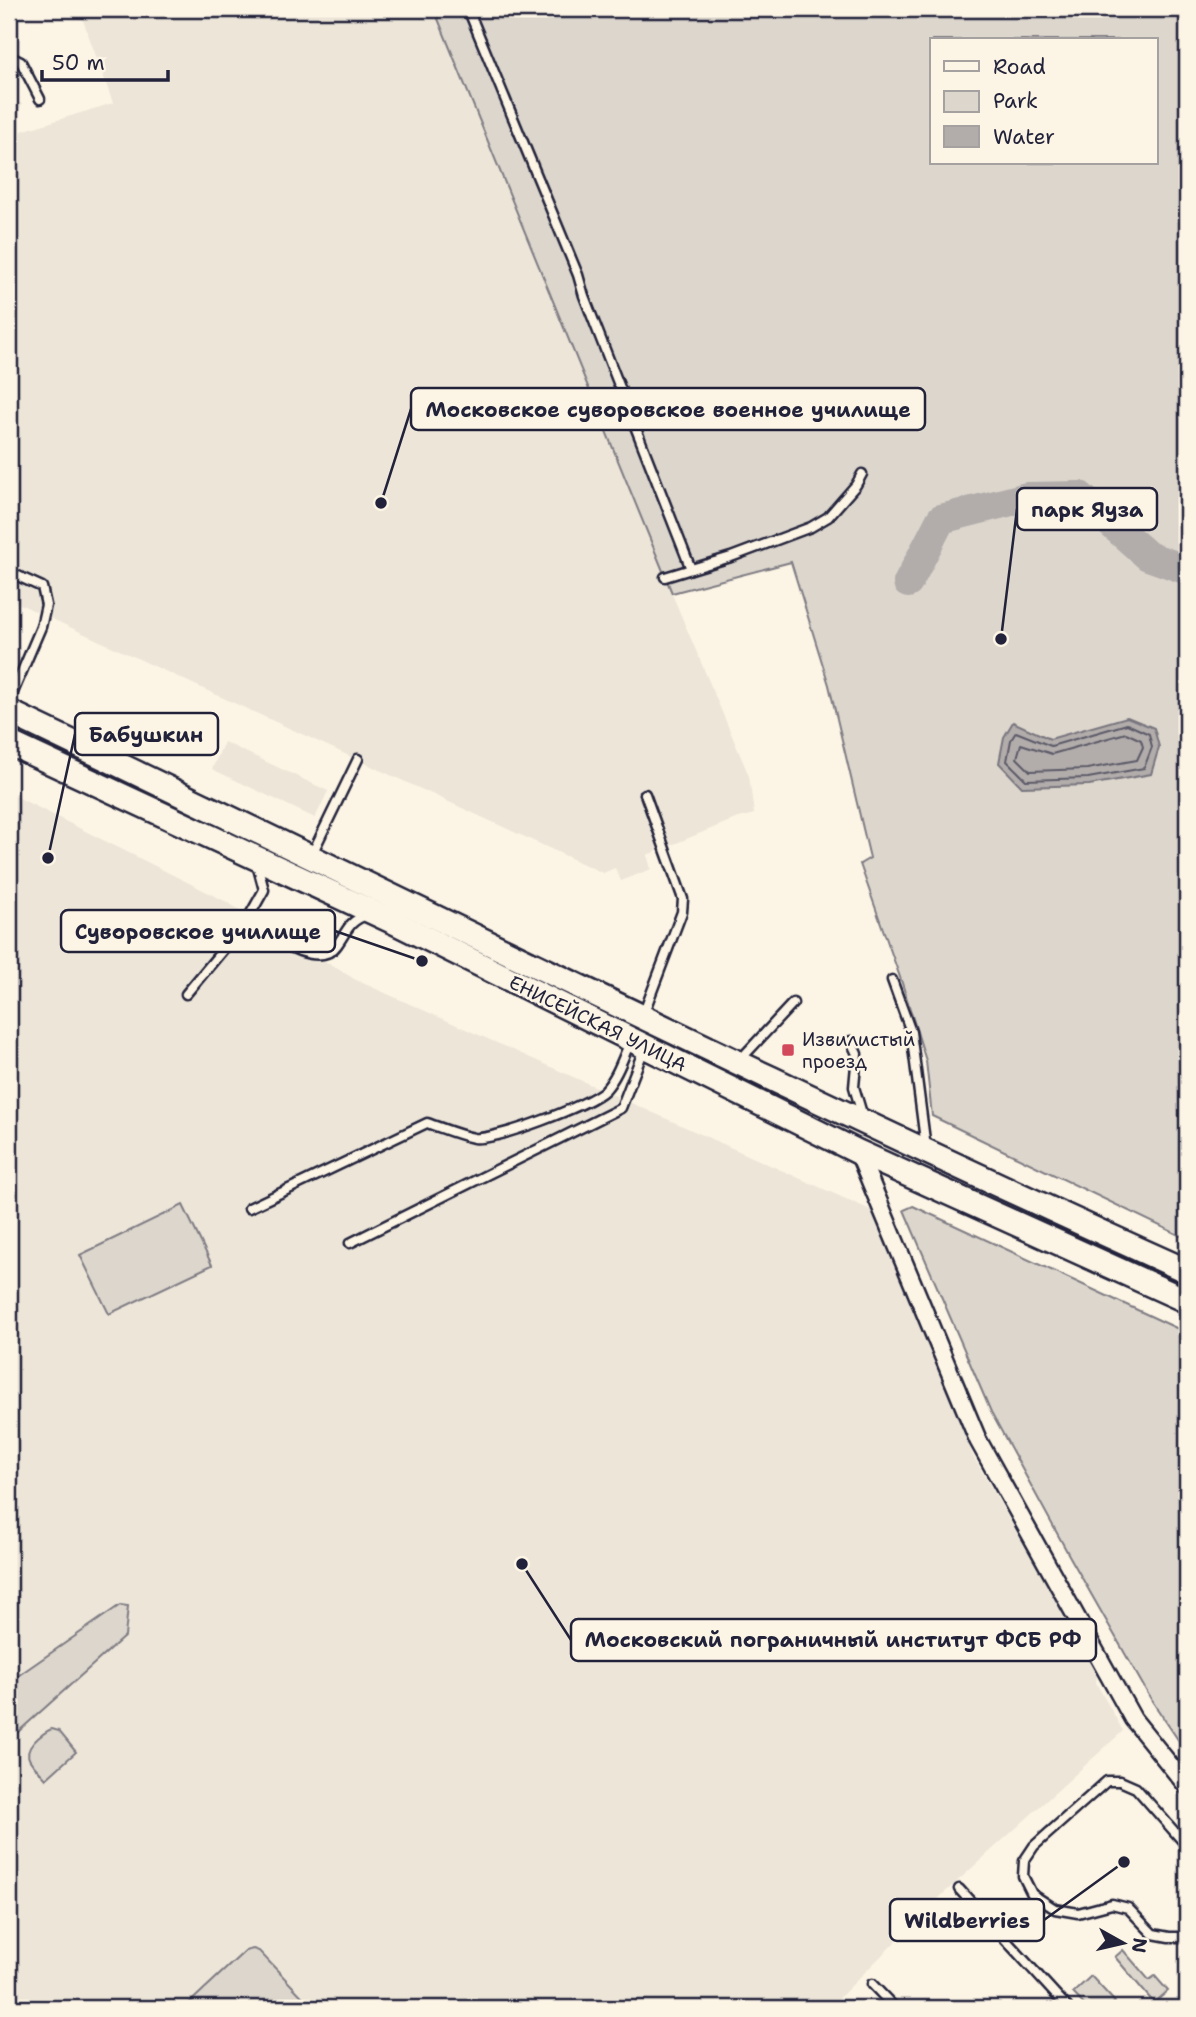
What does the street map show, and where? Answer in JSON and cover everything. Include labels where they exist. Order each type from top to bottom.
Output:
[{"type":"main road","name":"ЕНИСЕЙСКАЯ УЛИЦА","points":[[9,712],[737,1063],[1187,1271]]},
{"type":"main road","name":"ЕНИСЕЙСКАЯ УЛИЦА","points":[[9,743],[372,912],[858,1152],[1187,1301]]},
{"type":"street","points":[[858,1152],[978,1440],[1133,1719],[1187,1786]]},
{"type":"lane","points":[[468,9],[578,275],[691,569]]},
{"type":"lane","points":[[9,56],[21,62],[40,99]]},
{"type":"lane","points":[[665,577],[731,557],[811,527],[828,517],[856,485],[862,474]]},
{"type":"lane","points":[[9,572],[42,587],[46,605],[41,627],[9,702]]},
{"type":"lane","points":[[311,856],[358,759]]},
{"type":"lane","points":[[641,1017],[682,912],[683,899],[645,794]]},
{"type":"lane","points":[[186,994],[246,922],[264,890],[256,858]]},
{"type":"lane","points":[[246,922],[307,955],[327,955],[335,948],[352,920],[372,912]]},
{"type":"lane","points":[[891,980],[911,1032],[927,1151]]},
{"type":"lane","points":[[737,1063],[793,1003]]},
{"type":"lane","points":[[851,1041],[857,1054],[854,1087],[866,1123]]},
{"type":"lane","points":[[249,1208],[427,1123],[476,1139],[510,1133],[603,1091],[638,1043]]},
{"type":"lane","points":[[350,1243],[621,1108],[638,1043]]},
{"type":"lane","points":[[1187,1846],[1136,1788],[1120,1780],[1107,1781],[1034,1846],[1024,1861],[1023,1876],[1031,1894],[1055,1909],[1078,1913],[1112,1903],[1128,1908],[1153,1934],[1187,1937]]},
{"type":"lane","points":[[959,1889],[1068,2008]]},
{"type":"lane","points":[[872,1984],[895,2008]]},
{"type":"shaded area","points":[[79,9],[434,9],[749,776],[754,814],[735,819],[647,855],[651,869],[621,881],[615,868],[603,873],[9,599],[9,135],[113,103]]},
{"type":"shaded area","points":[[9,98],[22,104],[9,133]]},
{"type":"shaded area","points":[[224,742],[328,791],[315,818],[212,769]]},
{"type":"shaded area","points":[[9,793],[225,901],[356,980],[875,1212],[973,1456],[1097,1673],[1096,1683],[1123,1731],[942,1895],[829,2008],[9,2008],[9,1838],[16,1830],[9,1821]]},
{"type":"green space","points":[[434,9],[1187,9],[1187,1239],[932,1116],[926,1061],[860,864],[870,858],[829,685],[791,562],[672,593]]},
{"type":"green space","points":[[183,1205],[212,1265],[109,1314],[80,1255]]},
{"type":"green space","points":[[913,1206],[1187,1333],[1187,1753],[1152,1701],[991,1412],[904,1210]]},
{"type":"green space","points":[[120,1605],[128,1606],[125,1636],[9,1740],[9,1682]]},
{"type":"green space","points":[[52,1729],[59,1731],[76,1752],[46,1779],[32,1764],[28,1755],[32,1744]]},
{"type":"green space","points":[[1123,1950],[1149,1980],[1155,1976],[1168,1991],[1154,2003],[1115,1957]]},
{"type":"green space","points":[[245,1951],[259,1951],[313,2008],[184,2008]]},
{"type":"green space","points":[[1091,1976],[1115,2002],[1108,2008],[1087,2008],[1073,1993]]},
{"type":"water","points":[[1127,717],[1154,728],[1159,747],[1151,774],[1089,785],[1022,787],[999,763],[1004,737],[1013,722],[1050,739]]},
{"type":"waterway","points":[[908,583],[941,519],[1027,497],[1080,496],[1148,556],[1187,570]]},
{"type":"place","name":"Московское суворовское военное училище","points":[[381,503]]},
{"type":"place","name":"парк Яуза","points":[[1001,639]]},
{"type":"place","name":"Бабушкин","points":[[48,858]]},
{"type":"place","name":"Суворовское училище","points":[[422,961]]},
{"type":"place","name":"Извилистый проезд","points":[[788,1050]]},
{"type":"place","name":"Московский пограничный институт ФСБ РФ","points":[[522,1564]]},
{"type":"place","name":"Wildberries","points":[[1124,1862]]}]
